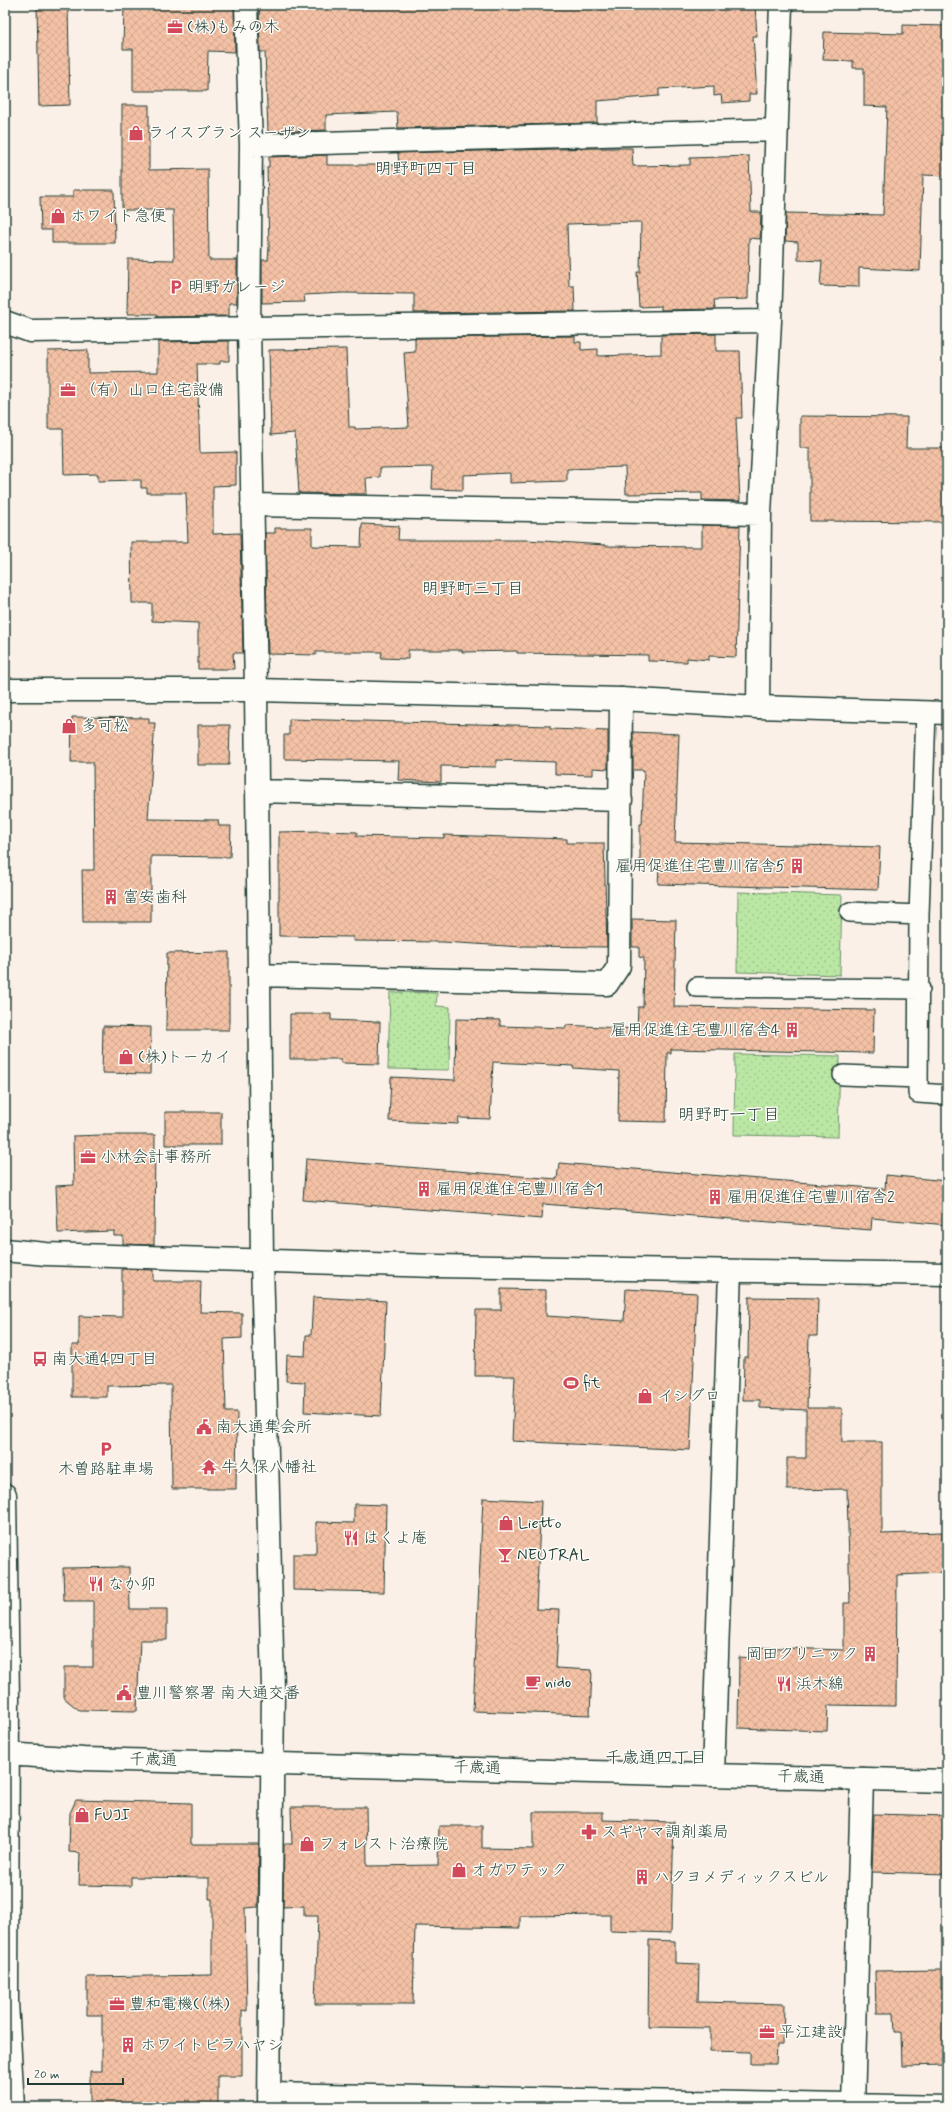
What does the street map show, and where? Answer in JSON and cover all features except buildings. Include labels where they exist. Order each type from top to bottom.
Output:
[{"type":"street","points":[[246,5],[251,145],[250,328],[256,690],[262,1261],[273,1688],[269,2101],[947,2107]]},
{"type":"street","points":[[758,707],[760,514],[770,321],[781,5]]},
{"type":"street","points":[[251,145],[777,130]]},
{"type":"street","points":[[5,322],[30,331],[770,321]]},
{"type":"street","points":[[252,504],[760,514]]},
{"type":"street","points":[[5,690],[256,690],[621,699],[758,707],[936,713]]},
{"type":"street","points":[[259,975],[607,984],[619,966],[621,699]]},
{"type":"street","points":[[256,791],[621,800]]},
{"type":"street","points":[[5,1250],[46,1254],[444,1266],[947,1274]]},
{"type":"street","points":[[713,1774],[730,1271]]},
{"type":"street","points":[[5,1495],[7,2002],[13,2107]]},
{"type":"street","name":"千歳通","points":[[6,1754],[84,1759],[273,1762],[947,1781]]},
{"type":"street","points":[[853,2106],[862,1779]]},
{"type":"lane","points":[[936,713],[920,915],[918,1093],[947,1095]]},
{"type":"lane","points":[[850,912],[920,915]]},
{"type":"lane","points":[[697,988],[920,989]]},
{"type":"lane","points":[[843,1075],[918,1078]]},
{"type":"green space","points":[[738,892],[842,895],[840,975],[737,972]]},
{"type":"green space","points":[[390,992],[437,993],[436,1006],[450,1007],[449,1070],[388,1069]]},
{"type":"green space","points":[[735,1054],[840,1056],[838,1137],[734,1135]]},
{"type":"place","name":"(株)もみの木","points":[[175,27]]},
{"type":"place","name":"ライスブラン スーザン","points":[[136,133]]},
{"type":"place","name":"ホワイト急便","points":[[58,216]]},
{"type":"place","name":"明野ガレージ","points":[[176,287]]},
{"type":"place","name":"（有）山口住宅設備","points":[[68,390]]},
{"type":"place","name":"多可松","points":[[69,726]]},
{"type":"place","name":"雇用促進住宅豊川宿舎5","points":[[797,866]]},
{"type":"place","name":"富安歯科","points":[[111,897]]},
{"type":"place","name":"雇用促進住宅豊川宿舎4","points":[[792,1030]]},
{"type":"place","name":"(株)トーカイ","points":[[126,1057]]},
{"type":"place","name":"小林会計事務所","points":[[88,1157]]},
{"type":"place","name":"雇用促進住宅豊川宿舎1","points":[[424,1189]]},
{"type":"place","name":"雇用促進住宅豊川宿舎2","points":[[715,1197]]},
{"type":"place","name":"南大通4四丁目","points":[[40,1359]]},
{"type":"place","name":"fit","points":[[571,1383]]},
{"type":"place","name":"イシグロ","points":[[645,1396]]},
{"type":"place","name":"南大通集会所","points":[[204,1427]]},
{"type":"place","name":"木曽路駐車場","points":[[106,1449]]},
{"type":"place","name":"牛久保八幡社","points":[[209,1467]]},
{"type":"place","name":"Lietto","points":[[506,1523]]},
{"type":"place","name":"はくよ庵","points":[[351,1538]]},
{"type":"place","name":"NEUTRAL","points":[[505,1555]]},
{"type":"place","name":"なか卯","points":[[96,1584]]},
{"type":"place","name":"岡田クリニック","points":[[870,1654]]},
{"type":"place","name":"nido","points":[[533,1682]]},
{"type":"place","name":"浜木綿","points":[[784,1684]]},
{"type":"place","name":"豊川警察署 南大通交番","points":[[124,1693]]},
{"type":"place","name":"FUJI","points":[[82,1815]]},
{"type":"place","name":"スギヤマ調剤薬局","points":[[589,1832]]},
{"type":"place","name":"フォレスト治療院","points":[[307,1844]]},
{"type":"place","name":"オガワテック","points":[[459,1870]]},
{"type":"place","name":"ハクヨメディックスビル","points":[[642,1877]]},
{"type":"place","name":"豊和電機(（株)","points":[[117,2004]]},
{"type":"place","name":"平江建設","points":[[767,2032]]},
{"type":"place","name":"ホワイトビラハヤシ","points":[[128,2045]]},
{"type":"district","name":"明野町四丁目","points":[[426,169]]},
{"type":"district","name":"明野町三丁目","points":[[473,589]]},
{"type":"district","name":"明野町一丁目","points":[[729,1115]]},
{"type":"district","name":"千歳通四丁目","points":[[656,1758]]}]
